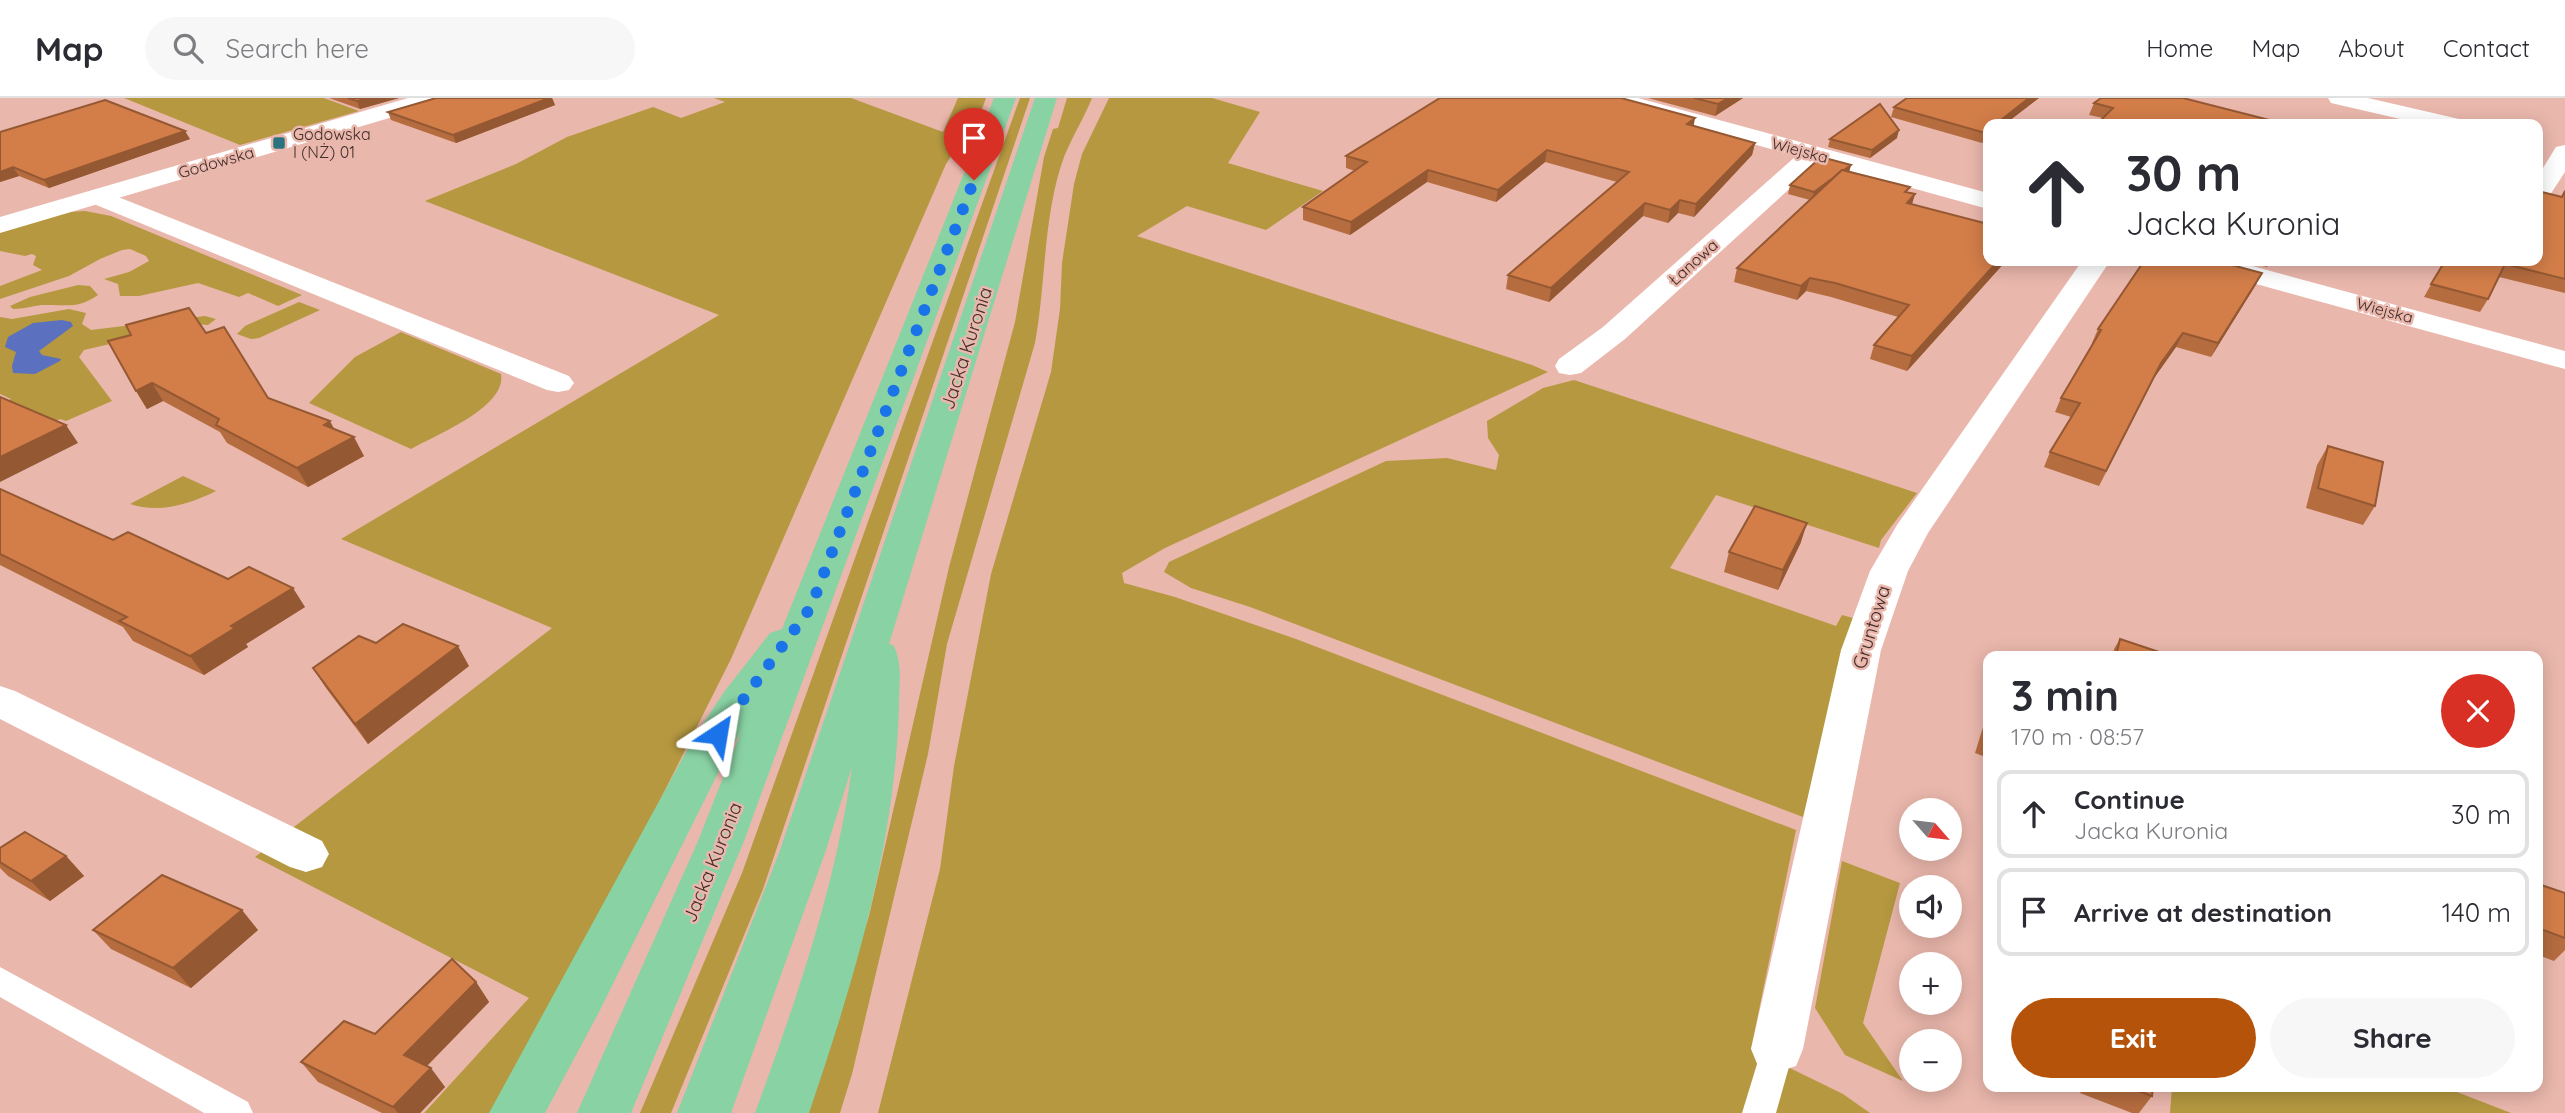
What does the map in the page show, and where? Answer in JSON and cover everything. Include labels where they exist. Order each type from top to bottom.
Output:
[{"type":"main road","name":"Jacka Kuronia","points":[[604,1113],[721,841],[1005,98]]},
{"type":"main road","name":"Jacka Kuronia","points":[[704,1113],[798,866],[1046,98]]},
{"type":"main road","points":[[516,1113],[586,986],[708,750],[739,702],[811,607]]},
{"type":"main road","points":[[782,1113],[813,1026],[848,900],[869,799],[878,715],[880,618]]},
{"type":"street","name":"Godowska","points":[[0,225],[432,98]]},
{"type":"street","name":"Wiejska","points":[[1612,98],[1983,200]]},
{"type":"street","points":[[2339,98],[2429,119]]},
{"type":"street","points":[[2543,146],[2565,151],[2548,192]]},
{"type":"street","name":"Łanowa","points":[[1570,366],[1614,333],[1813,153]]},
{"type":"street","points":[[98,197],[558,383]]},
{"type":"street","name":"Gruntowa","points":[[1777,1049],[1861,650],[1889,571],[1910,533],[2093,266]]},
{"type":"street","name":"Wiejska","points":[[2222,266],[2565,360]]},
{"type":"street","points":[[0,701],[306,855]]},
{"type":"lane","points":[[0,981],[236,1113]]},
{"type":"lane","points":[[1759,1113],[1777,1049]]},
{"type":"shaded area","points":[[124,98],[324,98],[359,111],[240,145]]},
{"type":"shaded area","points":[[714,98],[851,98],[943,132],[958,98],[986,98],[982,109],[946,164],[731,659],[659,802],[491,1113],[424,1113],[529,998],[255,857],[552,628],[341,539],[719,315],[425,201],[516,164],[567,137],[653,107],[681,118],[725,102]]},
{"type":"shaded area","points":[[1020,98],[1030,98],[763,889],[671,1113],[640,1113],[742,873]]},
{"type":"shaded area","points":[[1067,98],[1092,98],[1067,150],[1057,179],[1048,225],[1035,343],[947,644],[928,754],[852,1074],[840,1113],[807,1113],[869,916],[949,567],[1015,322],[1044,157],[1053,129],[1058,128]]},
{"type":"shaded area","points":[[1109,98],[1212,98],[1260,112],[1228,163],[1323,191],[1266,230],[1187,206],[1137,236],[1548,372],[1165,548],[1122,573],[1124,583],[1175,597],[1296,639],[1796,830],[1751,1049],[1843,1094],[1870,1113],[878,1113],[940,869],[954,766],[991,574],[1051,372],[1060,309],[1062,263],[1074,184],[1082,154]]},
{"type":"shaded area","points":[[85,211],[111,216],[302,295],[278,306],[248,293],[239,297],[198,283],[139,296],[120,296],[118,284],[104,279],[129,272],[149,261],[146,256],[130,249],[100,259],[69,276],[0,299],[0,286],[42,270],[33,265],[36,256],[32,254],[25,256],[0,251],[0,232],[69,212]]},
{"type":"shaded area","points":[[78,285],[90,286],[98,295],[77,304],[13,309],[10,306],[30,297]]},
{"type":"shaded area","points":[[299,302],[320,310],[259,338],[251,339],[237,334],[245,326]]},
{"type":"shaded area","points":[[69,309],[86,313],[82,324],[91,330],[205,316],[216,319],[208,325],[196,324],[84,350],[79,357],[112,401],[66,421],[60,419],[5,446],[0,404],[11,399],[0,394],[0,317],[12,319]]},
{"type":"shaded area","points":[[401,332],[501,374],[500,386],[482,409],[411,449],[309,403],[355,357]]},
{"type":"shaded area","points":[[1574,380],[1917,493],[1881,540],[1879,548],[1716,495],[1670,568],[1836,626],[1842,615],[1853,618],[1803,817],[1250,607],[1191,588],[1164,572],[1169,562],[1386,461],[1447,458],[1496,470],[1499,455],[1488,438],[1487,421],[1543,388]]},
{"type":"shaded area","points":[[183,476],[216,491],[196,500],[163,508],[130,504]]},
{"type":"shaded area","points":[[1842,861],[1899,883],[1863,1023],[1899,1075],[1899,1079],[1845,1055],[1815,1008]]},
{"type":"shaded area","points":[[2172,1092],[2457,1092],[2511,1113],[2170,1113]]},
{"type":"water","points":[[62,320],[71,322],[73,326],[39,351],[42,355],[61,359],[60,361],[35,374],[13,373],[16,352],[5,347],[8,337],[33,323]]},
{"type":"building","points":[[436,98],[549,98],[453,135],[388,112]]},
{"type":"building","points":[[1440,98],[1621,98],[1695,118],[1687,124],[1755,143],[1696,204],[1680,200],[1670,210],[1645,203],[1551,288],[1508,275],[1629,172],[1547,150],[1498,190],[1428,170],[1351,222],[1303,207],[1367,162],[1346,156]]},
{"type":"building","points":[[1694,98],[1728,98],[1718,104]]},
{"type":"building","points":[[1907,98],[2029,98],[2002,119],[1983,119],[1983,132],[1894,107]]},
{"type":"building","points":[[2101,98],[2183,98],[2265,119],[2102,119],[2113,108],[2094,103]]},
{"type":"building","points":[[105,100],[185,131],[44,180],[13,167],[0,172],[0,132]]},
{"type":"building","points":[[1880,104],[1899,130],[1872,150],[1830,139]]},
{"type":"building","points":[[1821,157],[1851,165],[1814,192],[1790,185]]},
{"type":"building","points":[[1842,170],[1910,187],[1905,192],[1915,194],[1907,203],[1983,223],[1983,266],[1993,266],[1912,356],[1874,345],[1909,305],[1835,283],[1810,278],[1801,286],[1737,268]]},
{"type":"building","points":[[2565,191],[2565,279],[2513,266],[2543,266],[2543,192],[2562,197]]},
{"type":"building","points":[[2141,266],[2236,266],[2262,273],[2218,343],[2183,333],[2161,363],[2106,471],[2050,452],[2080,403],[2061,398],[2101,330],[2098,329]]},
{"type":"building","points":[[2442,266],[2504,266],[2488,299],[2431,284]]},
{"type":"building","points":[[189,308],[206,333],[224,327],[268,398],[330,421],[324,425],[354,437],[297,468],[216,425],[219,419],[152,383],[136,391],[108,341],[131,335],[126,325]]},
{"type":"building","points":[[0,397],[66,425],[0,457]]},
{"type":"building","points":[[2328,446],[2383,462],[2375,506],[2318,488]]},
{"type":"building","points":[[0,489],[113,540],[128,532],[228,579],[249,567],[293,588],[231,626],[235,628],[190,656],[119,621],[127,617],[0,554]]},
{"type":"building","points":[[1755,506],[1807,523],[1783,570],[1729,552]]},
{"type":"building","points":[[403,624],[458,646],[355,724],[313,668],[359,636],[376,643]]},
{"type":"building","points":[[2120,639],[2156,651],[2117,651]]},
{"type":"building","points":[[25,832],[66,856],[31,881],[0,862],[0,848]]},
{"type":"building","points":[[162,875],[242,910],[173,968],[93,930]]},
{"type":"building","points":[[2543,886],[2565,893],[2565,938],[2543,930]]},
{"type":"building","points":[[452,959],[476,982],[404,1055],[431,1068],[393,1107],[301,1062],[344,1021],[375,1034]]},
{"type":"place","name":"Godowska I (NŻ) 01","points":[[279,143]]},
{"type":"route","points":[[718,734],[811,607],[974,180]]}]
